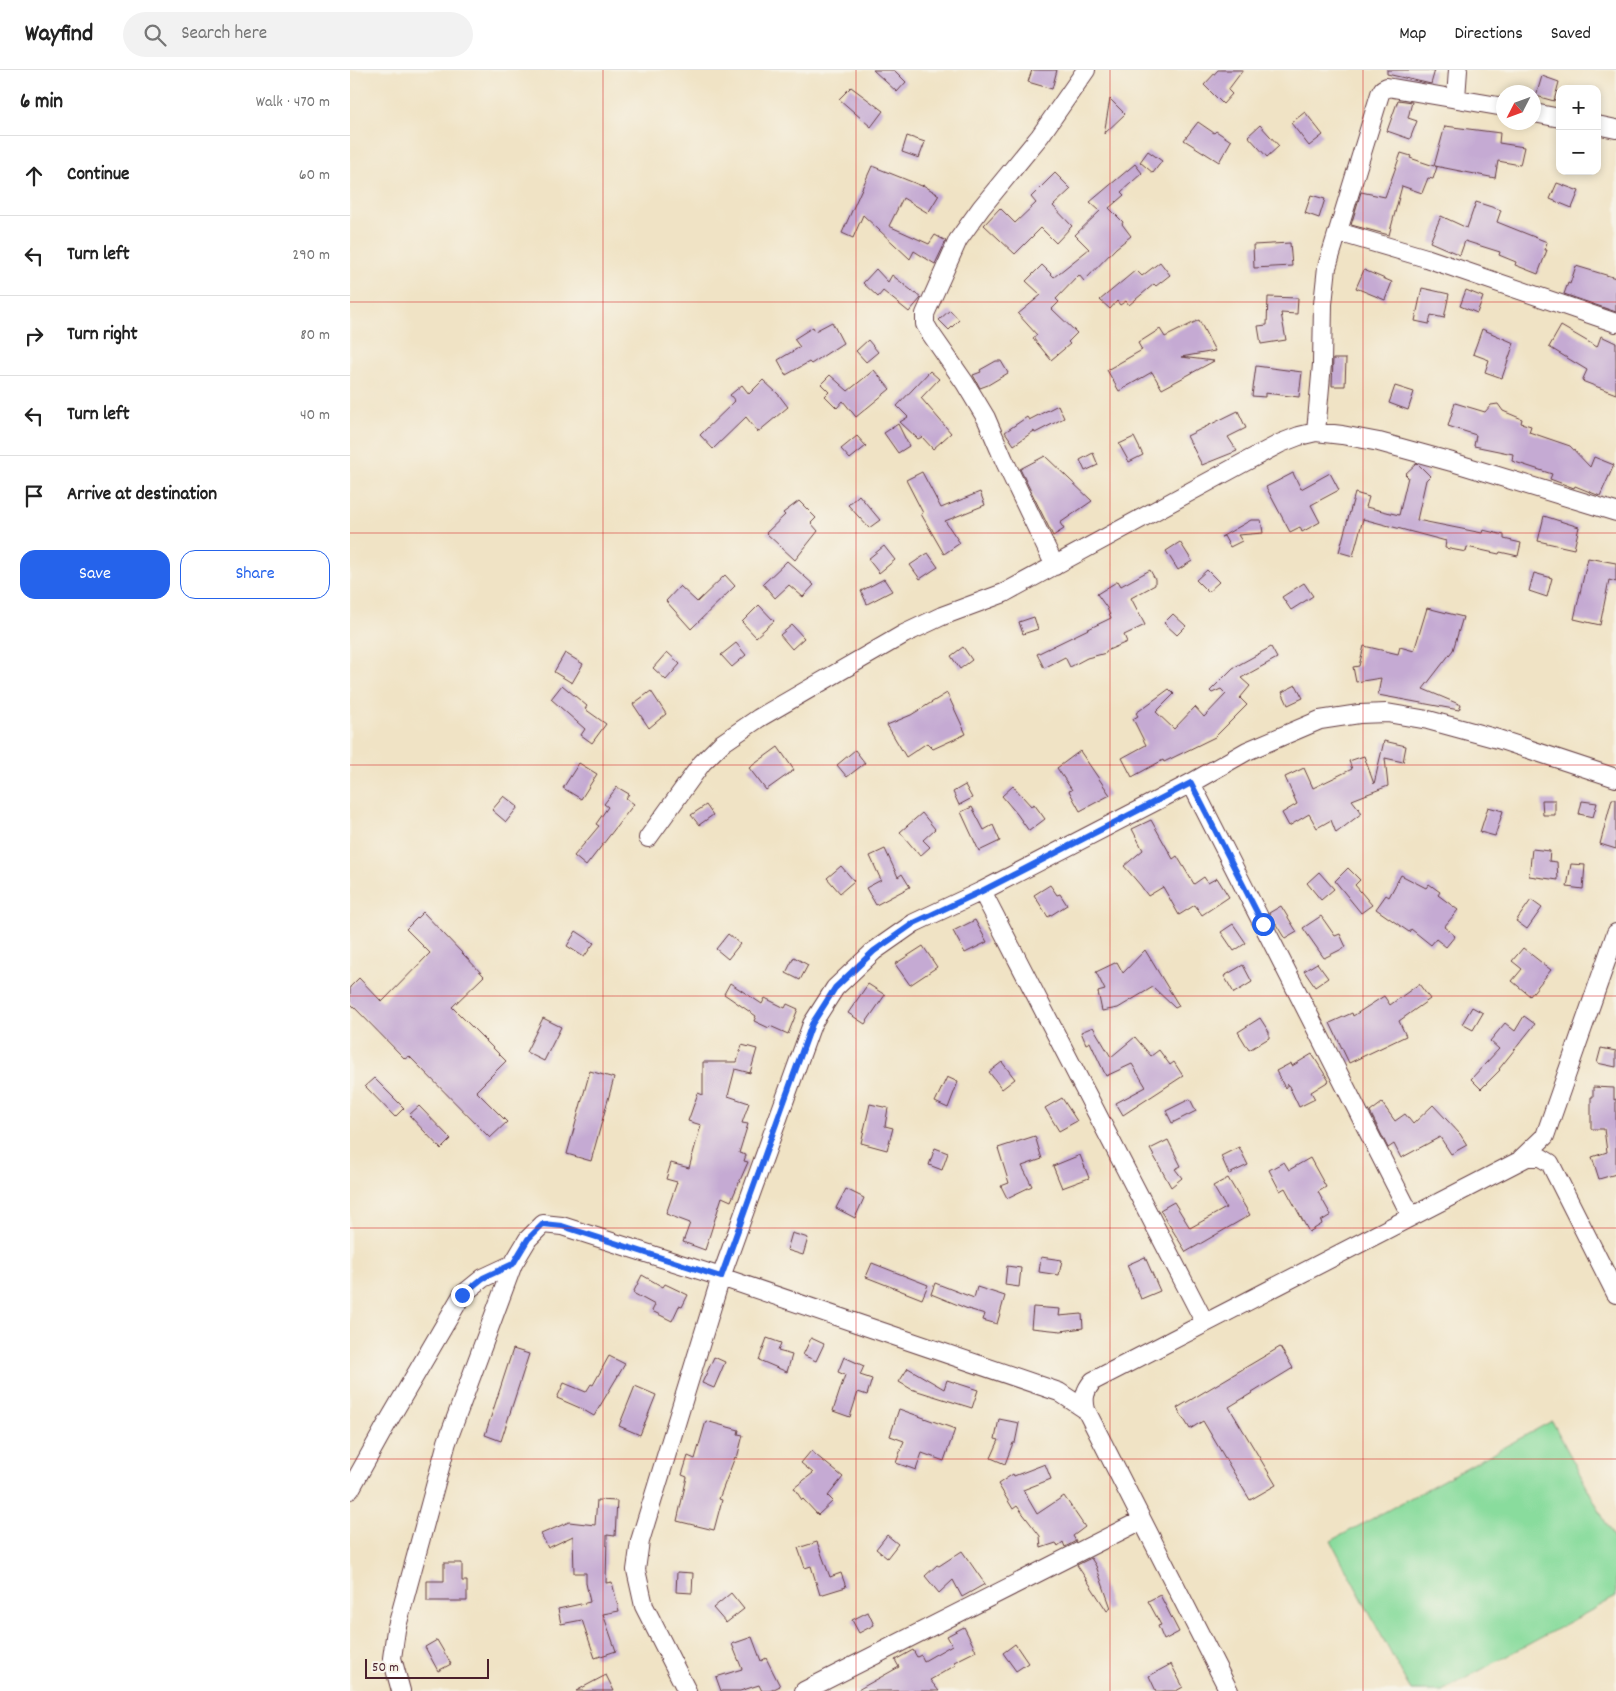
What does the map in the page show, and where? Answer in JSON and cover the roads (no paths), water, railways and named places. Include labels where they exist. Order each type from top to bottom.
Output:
[{"type":"street","points":[[1055,566],[986,418],[925,324],[925,314],[958,240],[981,208],[1040,136],[1086,70]]},
{"type":"street","points":[[1456,98],[1458,70]]},
{"type":"street","points":[[1316,432],[1322,364],[1323,304],[1327,267],[1382,89],[1387,86],[1496,106]]},
{"type":"street","points":[[1541,114],[1556,117]]},
{"type":"street","points":[[1601,127],[1616,129]]},
{"type":"street","points":[[1338,232],[1426,258],[1616,323]]},
{"type":"street","points":[[648,838],[702,762],[721,744],[759,718],[904,634],[942,616],[1004,593],[1281,443],[1316,432],[1379,442],[1616,512]]},
{"type":"street","points":[[687,1691],[644,1606],[636,1570],[640,1541],[721,1277],[812,1024],[835,988],[874,951],[914,923],[982,891],[1191,783],[1247,751],[1320,720],[1359,714],[1388,713],[1428,720],[1498,739],[1616,778]]},
{"type":"street","points":[[1191,783],[1411,1216]]},
{"type":"street","points":[[982,891],[1205,1323]]},
{"type":"street","points":[[1521,1159],[1545,1136],[1616,933]]},
{"type":"street","points":[[1545,1136],[1550,1163],[1612,1275],[1616,1294]]},
{"type":"street","points":[[1059,1392],[1092,1381],[1521,1159],[1534,1156],[1550,1163]]},
{"type":"street","points":[[401,1691],[392,1658],[396,1630],[447,1442],[513,1264],[528,1239],[543,1224],[562,1226],[721,1277],[1059,1392],[1086,1410]]},
{"type":"street","points":[[350,1490],[384,1427],[462,1295],[483,1278],[513,1264]]},
{"type":"street","points":[[1092,1381],[1084,1397],[1086,1410],[1229,1691]]},
{"type":"street","points":[[804,1691],[1142,1520]]}]
